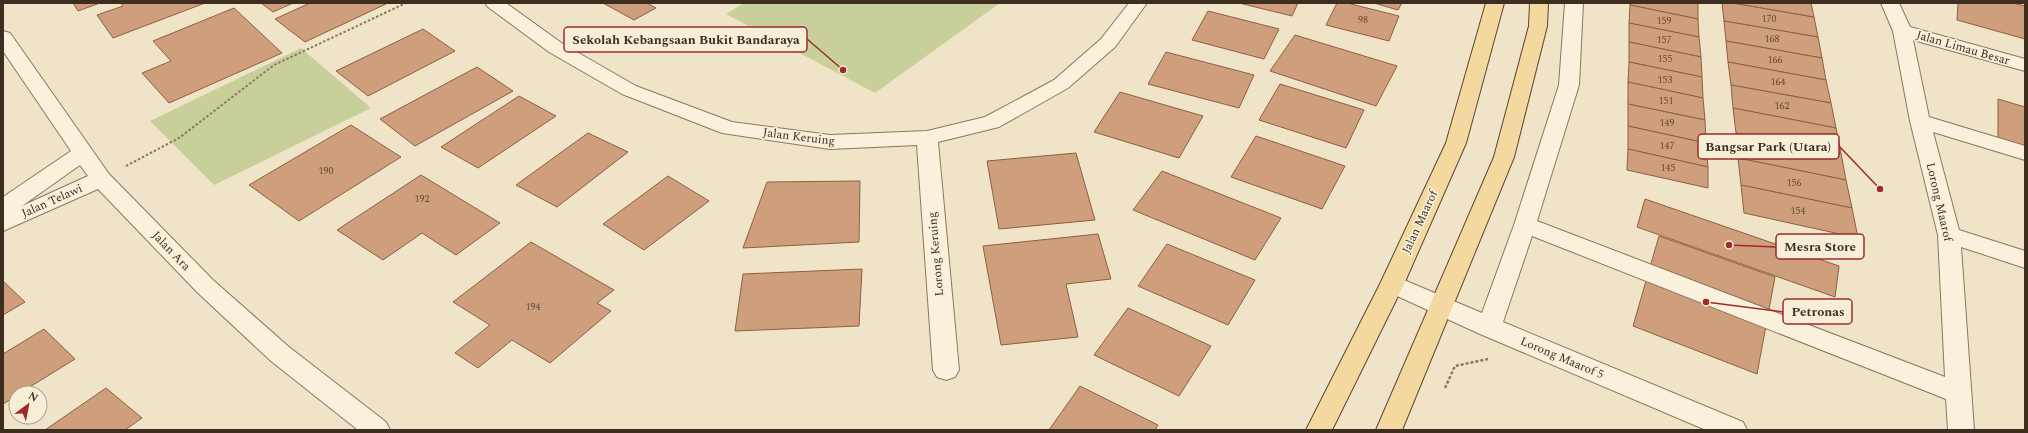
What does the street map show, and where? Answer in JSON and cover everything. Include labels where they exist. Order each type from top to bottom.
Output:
[{"type":"main road","name":"Jalan Maarof","points":[[1319,430],[1392,284],[1456,143],[1495,3]]},
{"type":"main road","points":[[1389,430],[1504,157],[1538,26],[1539,3]]},
{"type":"street","name":"Jalan Keruing","points":[[494,3],[556,48],[629,90],[729,128],[830,142],[927,138],[992,122],[1061,84],[1108,43],[1138,3]]},
{"type":"street","points":[[1489,327],[1525,225],[1569,85],[1574,3]]},
{"type":"street","name":"Lorong Maarof","points":[[1890,3],[1902,31],[1920,121],[1949,235],[1961,430]]},
{"type":"street","name":"Jalan Limau Besar","points":[[1902,31],[2025,65]]},
{"type":"street","name":"Jalan Ara","points":[[3,37],[84,152],[101,179],[205,286],[280,354],[377,430]]},
{"type":"street","points":[[1920,121],[2025,153]]},
{"type":"street","name":"Lorong Keruing","points":[[927,138],[946,370]]},
{"type":"street","name":"Jalan Telawi","points":[[3,208],[84,152]]},
{"type":"street","name":"Jalan Telawi","points":[[3,223],[101,179]]},
{"type":"street","points":[[1525,225],[1959,393]]},
{"type":"street","points":[[1949,235],[2025,260]]},
{"type":"street","name":"Lorong Maarof 5","points":[[1392,284],[1489,327],[1734,430]]},
{"type":"path","points":[[101,179],[179,138],[274,65],[406,3]]},
{"type":"path","points":[[1446,388],[1455,366],[1491,358]]},
{"type":"green space","points":[[744,3],[1000,3],[875,93],[726,14]]},
{"type":"green space","points":[[301,48],[371,108],[214,185],[150,121]]},
{"type":"building","points":[[73,3],[100,3],[78,11]]},
{"type":"building","points":[[121,3],[205,3],[113,38],[97,15],[123,6]]},
{"type":"building","points":[[261,3],[293,3],[273,12]]},
{"type":"building","points":[[310,3],[388,3],[305,42],[275,19]]},
{"type":"building","points":[[603,3],[647,3],[656,8],[634,20]]},
{"type":"building","points":[[1239,3],[1298,3],[1292,16]]},
{"type":"building","points":[[1337,3],[1347,3],[1399,16],[1389,41],[1326,25]]},
{"type":"building","points":[[1374,3],[1402,3],[1398,10]]},
{"type":"building","points":[[1630,3],[1698,3],[1698,19],[1630,5]]},
{"type":"building","points":[[1722,3],[1733,3],[1814,17],[1818,37],[1724,21]]},
{"type":"building","points":[[1733,3],[1811,3],[1814,17]]},
{"type":"building","points":[[1958,3],[2013,3],[2025,6],[2025,39],[1957,20]]},
{"type":"building","points":[[1630,5],[1698,19],[1699,37],[1629,23]]},
{"type":"building","points":[[234,8],[282,53],[169,103],[142,73],[171,61],[153,41]]},
{"type":"building","points":[[1208,11],[1279,29],[1264,59],[1192,40]]},
{"type":"building","points":[[1724,21],[1818,37],[1822,58],[1726,41]]},
{"type":"building","points":[[1629,23],[1699,37],[1701,57],[1629,42]]},
{"type":"building","points":[[423,29],[455,51],[368,96],[336,71]]},
{"type":"building","points":[[1295,35],[1397,66],[1376,106],[1270,71]]},
{"type":"building","points":[[1726,41],[1822,58],[1826,80],[1728,62]]},
{"type":"building","points":[[1629,42],[1701,57],[1702,77],[1629,62]]},
{"type":"building","points":[[1166,52],[1254,75],[1239,108],[1148,84]]},
{"type":"building","points":[[1629,62],[1702,77],[1703,98],[1628,82]]},
{"type":"building","points":[[1728,62],[1826,80],[1831,103],[1731,85]]},
{"type":"building","points":[[477,67],[513,91],[415,146],[380,119]]},
{"type":"building","points":[[1628,82],[1703,98],[1705,120],[1628,104]]},
{"type":"building","points":[[1280,84],[1364,110],[1346,148],[1259,120]]},
{"type":"building","points":[[1731,85],[1831,103],[1836,128],[1733,108]]},
{"type":"building","points":[[1120,92],[1203,116],[1179,158],[1094,132]]},
{"type":"building","points":[[519,96],[556,116],[478,168],[441,147]]},
{"type":"building","points":[[1998,99],[2025,107],[2025,149],[1998,141]]},
{"type":"building","points":[[1628,104],[1705,120],[1706,143],[1628,126]]},
{"type":"building","points":[[1733,108],[1836,128],[1841,153],[1736,133]]},
{"type":"building","points":[[351,125],[401,157],[299,221],[249,185]]},
{"type":"building","points":[[1628,126],[1706,143],[1708,167],[1628,149]]},
{"type":"building","points":[[588,133],[628,152],[557,207],[516,185]]},
{"type":"building","points":[[1736,133],[1841,153],[1846,180],[1738,158]]},
{"type":"building","points":[[1256,136],[1345,166],[1322,209],[1231,177]]},
{"type":"building","points":[[1628,149],[1708,167],[1708,188],[1627,170]]},
{"type":"building","points":[[1076,153],[1095,220],[999,229],[987,161]]},
{"type":"building","points":[[1738,158],[1846,180],[1852,208],[1741,185]]},
{"type":"building","points":[[1162,171],[1281,218],[1255,260],[1133,210]]},
{"type":"building","points":[[421,175],[500,223],[456,255],[422,233],[383,260],[337,230]]},
{"type":"building","points":[[668,176],[709,201],[644,250],[603,224]]},
{"type":"building","points":[[860,181],[859,242],[743,248],[767,182]]},
{"type":"building","points":[[1741,185],[1852,208],[1858,238],[1744,213]]},
{"type":"building","points":[[1645,199],[1839,266],[1835,297],[1637,227]]},
{"type":"building","points":[[1098,234],[1111,279],[1066,284],[1078,337],[1001,345],[983,246]]},
{"type":"building","points":[[1659,236],[1775,277],[1757,374],[1633,326]]},
{"type":"building","points":[[531,242],[614,290],[597,303],[611,311],[550,363],[512,340],[478,368],[455,353],[490,325],[453,302]]},
{"type":"building","points":[[1167,244],[1255,280],[1228,325],[1138,286]]},
{"type":"building","points":[[862,269],[859,326],[735,331],[743,274]]},
{"type":"building","points":[[3,281],[25,302],[3,315]]},
{"type":"building","points":[[1128,308],[1211,346],[1179,396],[1094,355]]},
{"type":"building","points":[[44,329],[75,359],[33,385],[8,385],[8,401],[3,404],[3,354]]},
{"type":"building","points":[[1080,386],[1158,425],[1155,430],[1049,430]]},
{"type":"building","points":[[106,388],[142,418],[125,430],[45,430]]},
{"type":"place","name":"Sekolah Kebangsaan Bukit Bandaraya","points":[[843,70]]},
{"type":"place","name":"Bangsar Park (Utara)","points":[[1880,189]]},
{"type":"place","name":"Mesra Store","points":[[1729,245]]},
{"type":"place","name":"Petronas","points":[[1706,302]]}]
